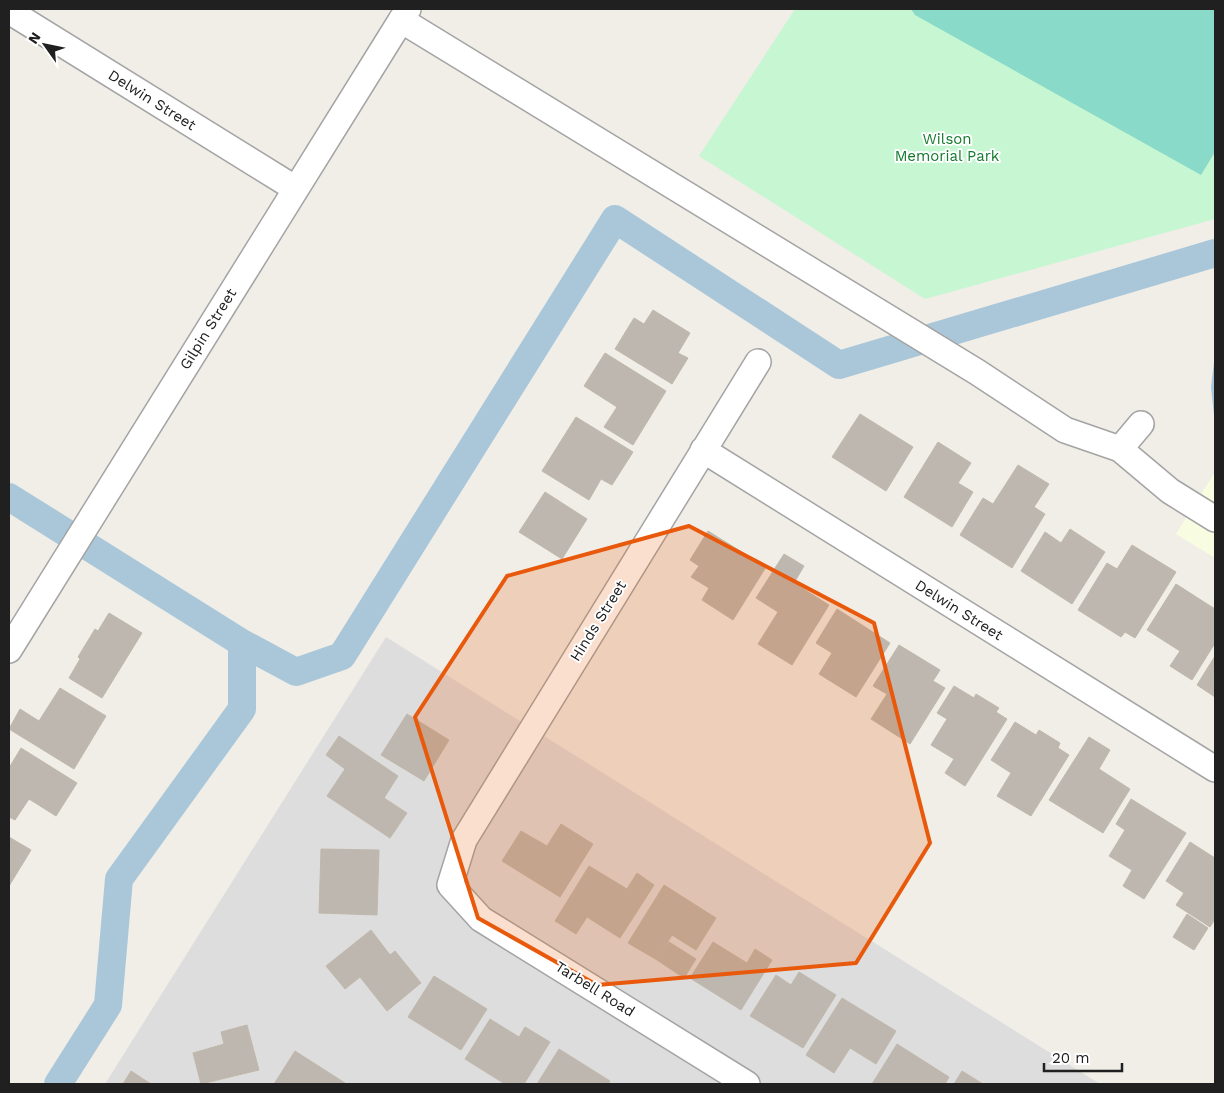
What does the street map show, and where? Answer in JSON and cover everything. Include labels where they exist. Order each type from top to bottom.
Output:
[{"type":"street","name":"Delwin Street","points":[[17,12],[296,189]]},
{"type":"street","name":"Gilpin Street","points":[[9,650],[405,14]]},
{"type":"street","points":[[405,14],[888,319],[977,372],[1065,430],[1120,449],[1170,491],[1215,520]]},
{"type":"street","name":"Hinds Street","points":[[450,886],[464,840],[758,362]]},
{"type":"street","points":[[1120,449],[1141,424]]},
{"type":"street","name":"Delwin Street","points":[[703,450],[1215,769]]},
{"type":"street","name":"Tarbell Road","points":[[450,886],[481,919],[746,1084]]},
{"type":"highlighted area","points":[[689,526],[874,623],[930,843],[856,963],[597,985],[478,918],[415,717],[507,576]]},
{"type":"shaded area","points":[[911,9],[1215,9],[1215,152],[1201,175],[915,15]]},
{"type":"shaded area","points":[[1215,354],[1215,425],[1211,387]]},
{"type":"shaded area","points":[[1215,472],[1215,558],[1176,534]]},
{"type":"shaded area","points":[[386,637],[1100,1084],[105,1084]]},
{"type":"green space","name":"Wilson Memorial Park","points":[[795,9],[1215,9],[1215,219],[925,299],[699,156]]},
{"type":"building","points":[[653,310],[690,333],[678,353],[688,358],[672,384],[615,349],[634,318],[644,324]]},
{"type":"building","points":[[605,353],[666,391],[633,445],[604,427],[617,407],[584,386]]},
{"type":"building","points":[[860,414],[913,447],[886,491],[832,457]]},
{"type":"building","points":[[576,417],[633,452],[612,485],[601,479],[589,500],[542,471]]},
{"type":"building","points":[[938,442],[971,463],[958,483],[973,492],[952,527],[904,497]]},
{"type":"building","points":[[1018,465],[1049,484],[1034,507],[1045,514],[1012,568],[960,535],[983,498],[993,504]]},
{"type":"building","points":[[545,492],[587,519],[562,559],[519,532]]},
{"type":"building","points":[[1070,529],[1105,552],[1072,604],[1021,571],[1045,532],[1061,543]]},
{"type":"building","points":[[708,531],[766,567],[733,620],[702,600],[709,588],[691,577],[699,566],[690,560]]},
{"type":"building","points":[[1132,545],[1176,572],[1135,638],[1125,632],[1121,637],[1078,610],[1107,563],[1117,569]]},
{"type":"building","points":[[784,554],[804,566],[794,583],[829,605],[792,665],[758,644],[778,612],[756,598]]},
{"type":"building","points":[[1176,584],[1215,609],[1215,643],[1192,680],[1170,666],[1180,651],[1147,630]]},
{"type":"building","points":[[837,609],[890,643],[856,697],[819,674],[832,653],[816,643]]},
{"type":"building","points":[[109,613],[142,633],[102,698],[69,678],[80,659],[78,657],[95,629],[98,631]]},
{"type":"building","points":[[899,645],[940,670],[933,681],[945,688],[910,744],[871,719],[887,694],[873,686]]},
{"type":"building","points":[[1215,656],[1215,697],[1197,685]]},
{"type":"building","points":[[954,686],[974,698],[976,694],[999,708],[996,712],[1007,719],[965,786],[945,773],[954,759],[931,745],[947,719],[937,713]]},
{"type":"building","points":[[60,688],[106,716],[74,769],[9,729],[20,709],[39,721]]},
{"type":"building","points":[[407,714],[449,740],[424,781],[381,755]]},
{"type":"building","points":[[1015,722],[1036,735],[1039,730],[1060,743],[1058,748],[1069,755],[1031,816],[997,796],[1011,773],[991,760]]},
{"type":"building","points":[[339,736],[398,776],[384,798],[407,813],[390,838],[327,796],[345,769],[326,755]]},
{"type":"building","points":[[1089,737],[1110,750],[1099,769],[1130,789],[1103,833],[1049,800]]},
{"type":"building","points":[[21,748],[77,783],[56,816],[29,799],[15,820],[9,817],[9,768]]},
{"type":"building","points":[[1131,799],[1186,833],[1144,899],[1123,886],[1132,870],[1109,856],[1125,830],[1116,824]]},
{"type":"building","points":[[561,824],[593,844],[560,897],[502,861],[521,831],[547,846]]},
{"type":"building","points":[[9,837],[31,850],[9,886]]},
{"type":"building","points":[[1190,842],[1215,858],[1215,919],[1210,927],[1176,905],[1184,893],[1166,881]]},
{"type":"building","points":[[321,849],[379,850],[377,915],[319,913]]},
{"type":"building","points":[[589,866],[627,889],[637,873],[654,885],[620,938],[587,917],[576,934],[555,921]]},
{"type":"building","points":[[664,885],[716,918],[696,950],[672,935],[657,960],[628,943]]},
{"type":"building","points":[[1187,914],[1208,928],[1194,950],[1173,937]]},
{"type":"building","points":[[371,930],[390,955],[395,951],[421,983],[387,1011],[360,977],[345,989],[326,966]]},
{"type":"building","points":[[669,942],[696,959],[684,978],[657,960]]},
{"type":"building","points":[[713,942],[747,963],[755,949],[772,960],[741,1010],[690,978]]},
{"type":"building","points":[[799,972],[836,995],[803,1048],[750,1016],[776,975],[791,985]]},
{"type":"building","points":[[434,976],[487,1009],[461,1050],[408,1017]]},
{"type":"building","points":[[842,998],[896,1031],[876,1064],[850,1048],[834,1073],[806,1055]]},
{"type":"building","points":[[490,1019],[519,1037],[525,1027],[550,1042],[524,1084],[505,1084],[465,1059]]},
{"type":"building","points":[[247,1025],[259,1070],[201,1084],[193,1053],[224,1044],[221,1032]]},
{"type":"building","points":[[897,1044],[949,1077],[945,1084],[872,1084]]},
{"type":"building","points":[[559,1049],[610,1081],[608,1084],[537,1084]]},
{"type":"building","points":[[295,1051],[345,1083],[274,1084]]},
{"type":"building","points":[[131,1071],[151,1084],[123,1084]]},
{"type":"building","points":[[962,1071],[983,1084],[954,1084]]},
{"type":"waterway","points":[[242,643],[296,672],[342,656],[615,219],[839,365],[1215,253]]},
{"type":"waterway","points":[[9,497],[242,643],[242,709],[119,879],[108,1005],[58,1084]]}]
